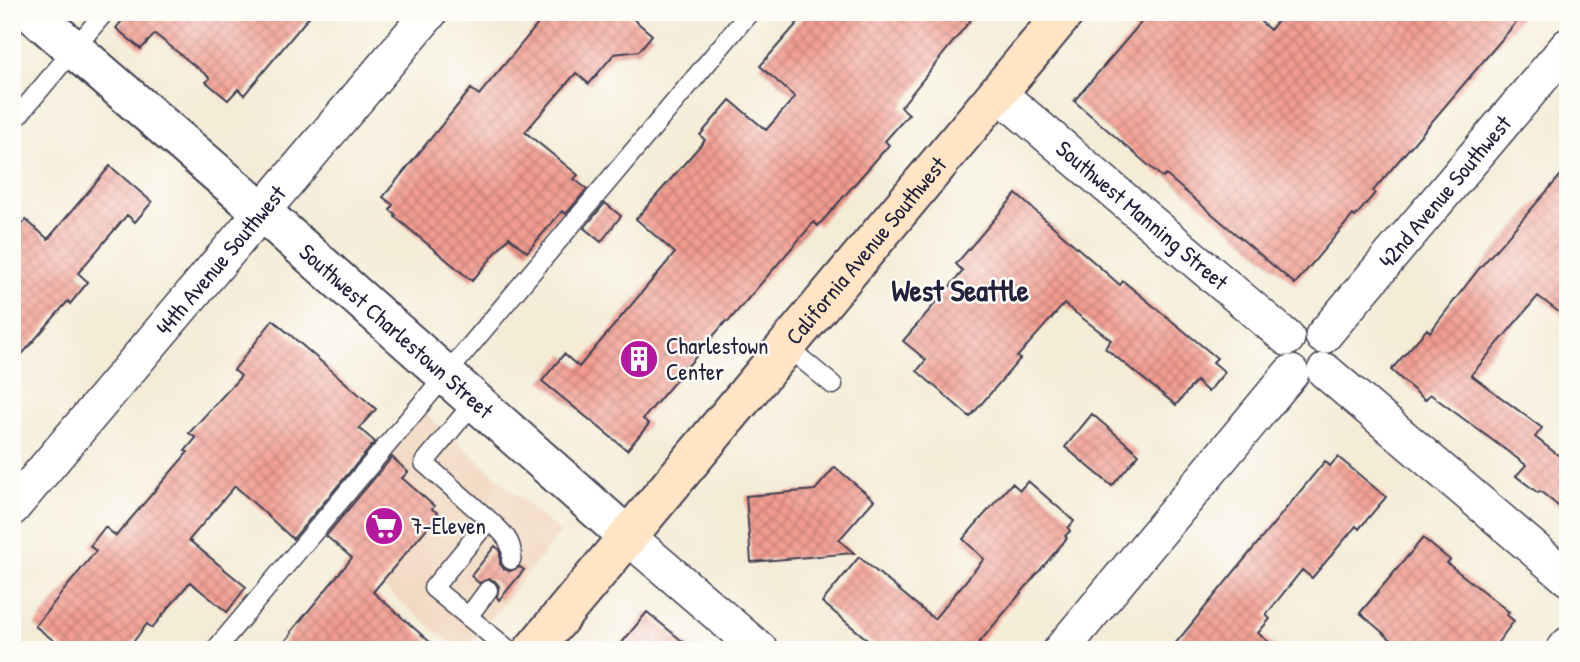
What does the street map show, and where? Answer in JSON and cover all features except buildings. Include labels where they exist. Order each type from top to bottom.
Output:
[{"type":"main road","name":"California Avenue Southwest","points":[[533,650],[1065,12]]},
{"type":"street","name":"Southwest Charlestown Street","points":[[31,12],[760,650]]},
{"type":"street","name":"44th Avenue Southwest","points":[[12,508],[430,12]]},
{"type":"street","name":"42nd Avenue Southwest","points":[[1061,650],[1313,360],[1568,46]]},
{"type":"street","name":"Southwest Manning Street","points":[[998,93],[1287,338],[1304,329],[1313,330],[1313,360]]},
{"type":"street","points":[[1313,360],[1568,578]]},
{"type":"street","points":[[1564,650],[1568,645]]},
{"type":"lane","points":[[12,123],[105,12]]},
{"type":"lane","points":[[215,650],[750,12]]},
{"type":"lane","points":[[786,346],[833,385]]},
{"type":"lane","points":[[475,401],[424,463],[508,538],[513,551],[511,560]]},
{"type":"lane","points":[[489,520],[433,588],[509,650]]},
{"type":"lane","points":[[468,617],[488,590]]},
{"type":"shaded area","points":[[421,410],[560,533],[466,650],[458,650],[319,533]]},
{"type":"place","name":"Charlestown Center","points":[[639,359]]},
{"type":"place","name":"7-Eleven","points":[[384,526]]},
{"type":"district","name":"West Seattle","points":[[960,291]]}]
